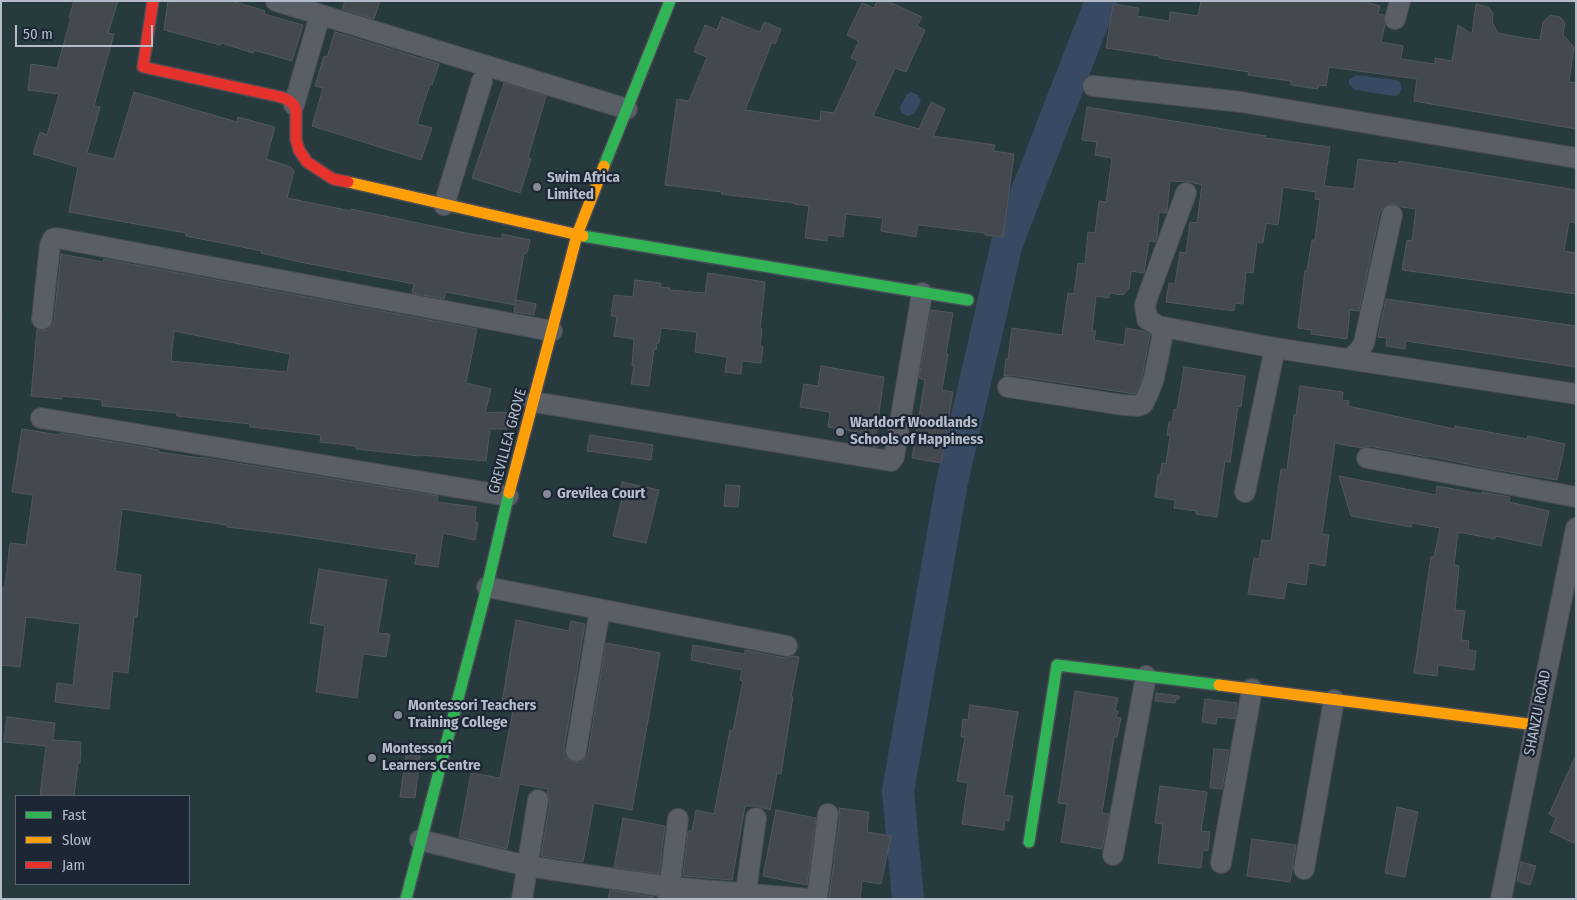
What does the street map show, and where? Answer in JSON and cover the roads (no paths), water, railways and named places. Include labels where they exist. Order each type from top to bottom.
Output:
[{"type":"street","points":[[154,1],[143,67],[288,100],[296,111],[296,139],[299,150],[308,162],[321,173],[342,182],[577,235],[968,300]]},
{"type":"street","points":[[276,1],[627,109]]},
{"type":"street","name":"GREVILLEA GROVE","points":[[406,899],[487,588],[508,496],[577,235],[670,1]]},
{"type":"street","points":[[294,106],[320,15]]},
{"type":"street","points":[[444,205],[482,81]]},
{"type":"street","points":[[1093,86],[1241,102],[1576,158]]},
{"type":"street","points":[[1186,193],[1150,290],[1146,306],[1147,319],[1164,328],[1275,348],[1576,394]]},
{"type":"street","points":[[1350,359],[1359,351],[1364,343],[1392,215]]},
{"type":"street","points":[[42,319],[50,245],[53,239],[57,238],[552,331]]},
{"type":"street","points":[[534,402],[890,461],[894,457],[922,292]]},
{"type":"street","points":[[1008,387],[1138,406],[1143,404],[1154,378],[1164,328]]},
{"type":"street","points":[[1245,492],[1275,348]]},
{"type":"street","points":[[41,418],[508,496]]},
{"type":"street","points":[[1367,458],[1576,497]]},
{"type":"street","name":"SHANZU ROAD","points":[[1501,899],[1576,528]]},
{"type":"street","points":[[487,588],[787,646]]},
{"type":"street","points":[[576,751],[600,609]]},
{"type":"street","points":[[1029,842],[1057,665],[1536,725]]},
{"type":"street","points":[[1113,855],[1146,676]]},
{"type":"street","points":[[1221,863],[1252,689]]},
{"type":"street","points":[[1304,869],[1334,700]]},
{"type":"street","points":[[522,899],[538,800]]},
{"type":"street","points":[[817,899],[828,814]]},
{"type":"street","points":[[745,897],[756,818]]},
{"type":"street","points":[[668,893],[678,819]]},
{"type":"street","points":[[420,840],[527,866],[668,893],[809,899]]},
{"type":"water","points":[[1357,75],[1396,80],[1400,82],[1402,89],[1398,95],[1394,96],[1355,90],[1349,84],[1349,80]]},
{"type":"water","points":[[911,92],[918,95],[921,101],[914,114],[907,116],[901,112],[900,107],[906,95]]},
{"type":"waterway","points":[[908,899],[898,791],[952,482],[1007,243],[1101,1]]},
{"type":"place","name":"Swim Africa Limited","points":[[537,187]]},
{"type":"place","name":"Warldorf Woodlands Schools of Happiness","points":[[840,432]]},
{"type":"place","name":"Grevilea Court","points":[[547,494]]},
{"type":"place","name":"Montessori Teachers Training College","points":[[398,715]]},
{"type":"place","name":"Montessori Learners Centre","points":[[372,758]]}]
